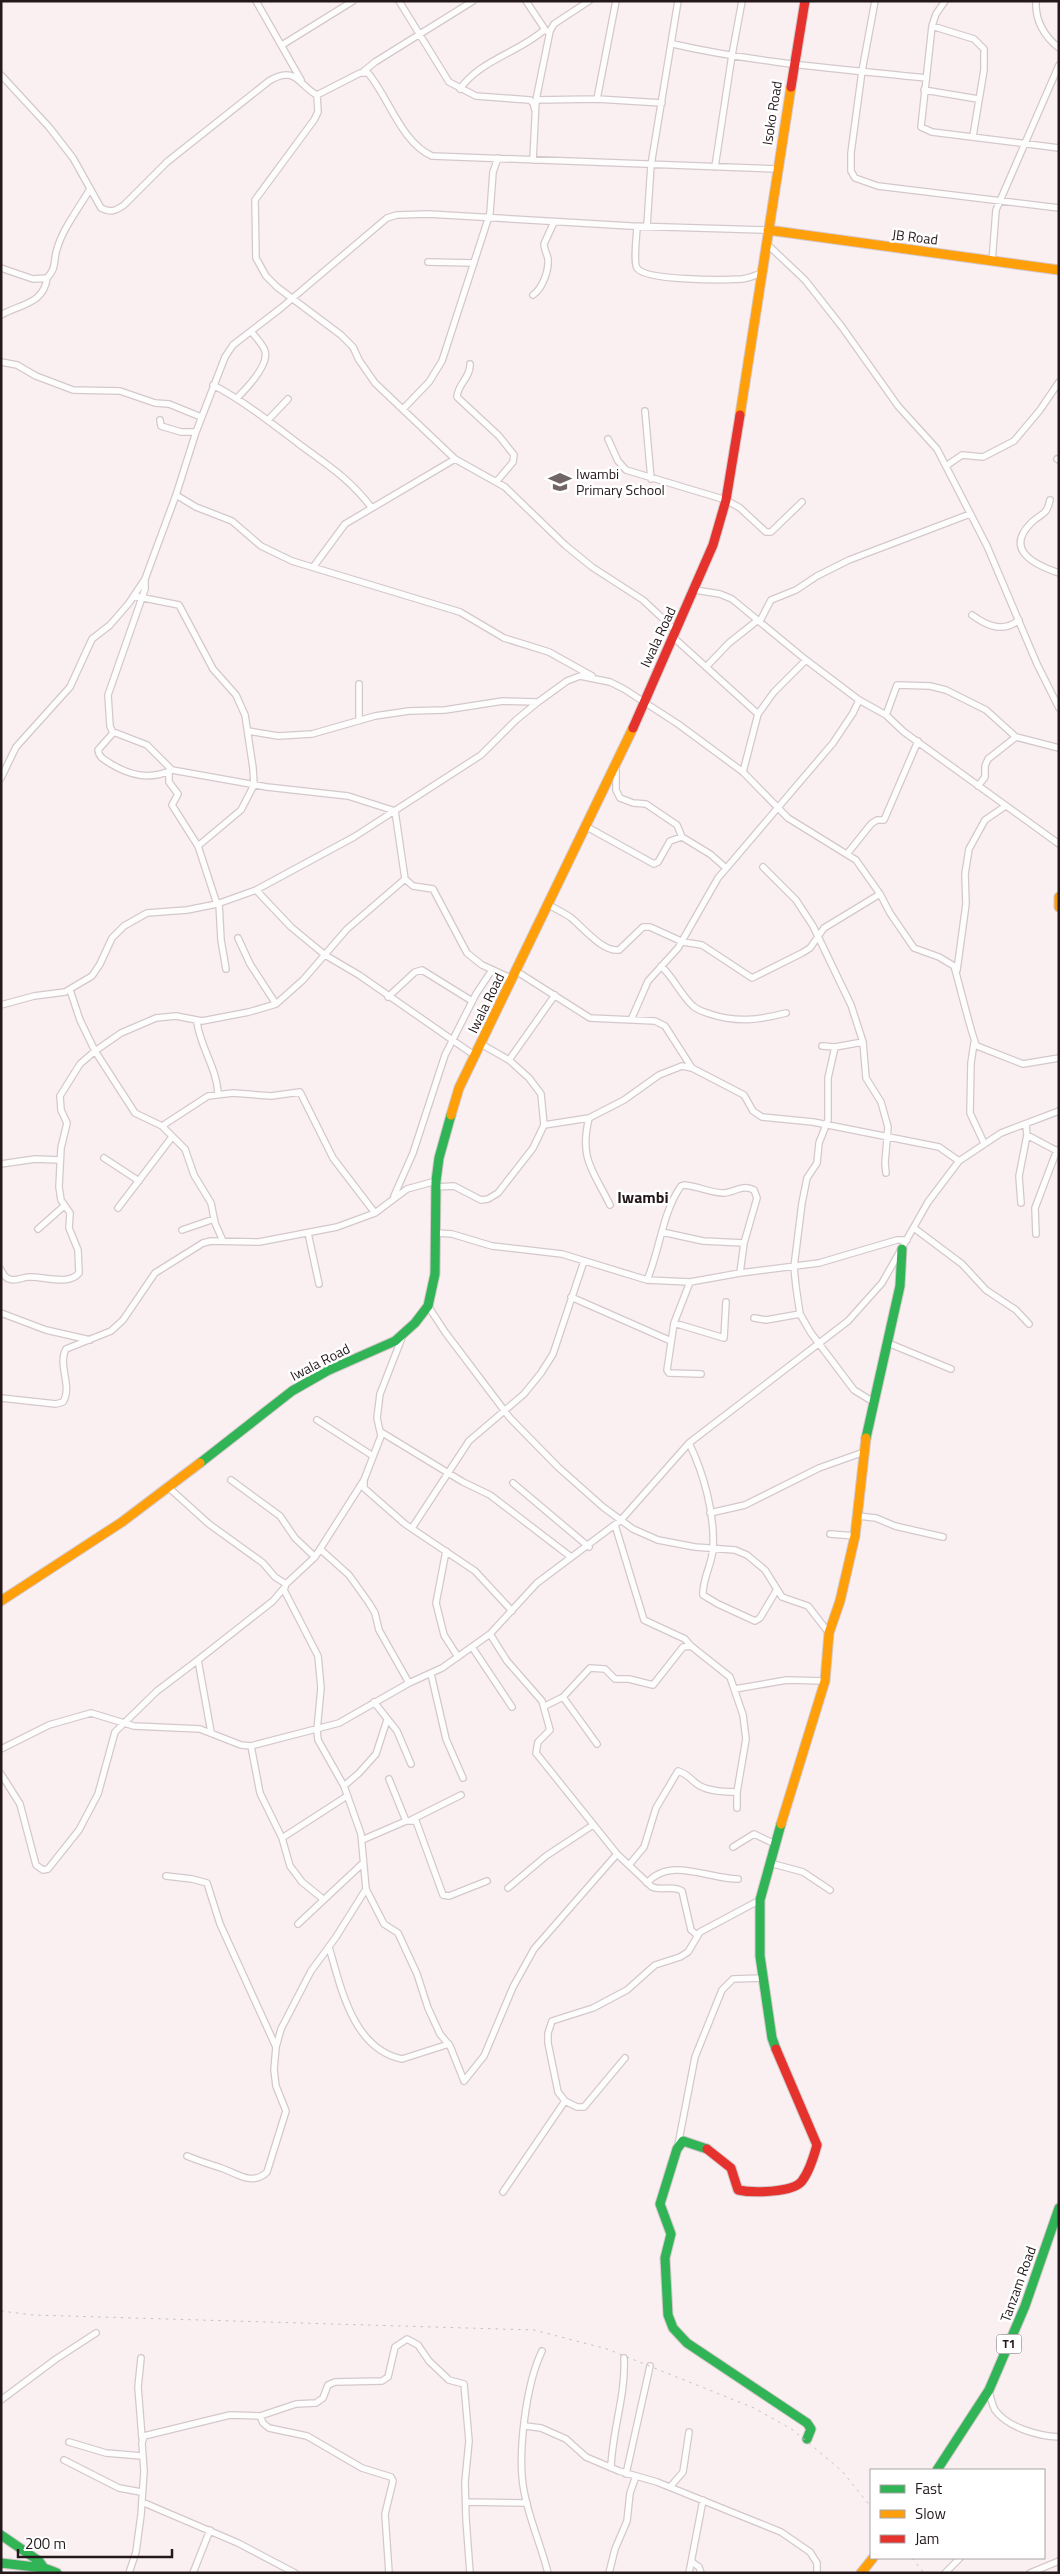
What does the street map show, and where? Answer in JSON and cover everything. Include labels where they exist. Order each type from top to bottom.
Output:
[{"type":"main road","name":"Isoko Road","points":[[768,230],[805,1]]},
{"type":"main road","name":"Iwala Road","points":[[1,1601],[114,1527],[292,1391],[327,1371],[395,1341],[428,1306],[435,1274],[437,1233],[436,1184],[446,1125],[459,1088],[616,768],[713,546],[726,500],[768,245],[768,230]]},
{"type":"main road","name":"JB Road","points":[[768,230],[1059,270]]},
{"type":"main road","points":[[1059,897],[1059,907]]},
{"type":"main road","points":[[807,2439],[811,2429],[807,2423],[687,2343],[671,2325],[668,2315],[665,2258],[671,2234],[660,2202],[678,2145],[683,2141],[692,2143],[724,2161],[732,2172],[738,2190],[743,2192],[790,2189],[802,2181],[815,2154],[815,2140],[772,2038],[760,1956],[760,1900],[774,1844],[825,1681],[829,1633],[840,1601],[855,1536],[864,1452],[900,1286],[902,1249]]},
{"type":"main road","name":"Tanzam Road","points":[[938,2469],[989,2390],[1022,2315],[1059,2208]]},
{"type":"main road","points":[[1,2535],[39,2561],[44,2568]]},
{"type":"main road","points":[[861,2573],[872,2559]]},
{"type":"main road","points":[[1,2563],[25,2569],[44,2568],[57,2573]]},
{"type":"street","points":[[256,1],[301,80],[317,95],[318,107],[314,120],[258,194],[253,207],[256,260],[274,285],[341,335],[353,347],[359,360],[374,382],[455,459],[497,481],[565,545],[592,567],[643,600],[706,667],[758,714]]},
{"type":"street","points":[[282,45],[353,1]]},
{"type":"street","points":[[399,1],[447,80],[460,89],[476,96],[527,99],[532,101],[535,110]]},
{"type":"street","points":[[317,95],[364,71],[473,1]]},
{"type":"street","points":[[526,1],[546,32],[536,100],[533,160]]},
{"type":"street","points":[[460,89],[475,72],[526,45],[590,1]]},
{"type":"street","points":[[597,99],[616,1]]},
{"type":"street","points":[[647,226],[651,165],[673,44],[678,1]]},
{"type":"street","points":[[715,166],[742,1]]},
{"type":"street","points":[[875,1],[862,71],[851,153],[851,171],[855,178],[878,186],[1059,208]]},
{"type":"street","points":[[945,1],[936,14],[932,26],[920,123],[923,129],[932,132],[1059,148]]},
{"type":"street","points":[[1036,1],[1039,23],[1046,36],[1059,48]]},
{"type":"street","points":[[932,26],[964,34],[982,45],[985,62],[973,136]]},
{"type":"street","points":[[673,44],[732,55],[926,78]]},
{"type":"street","points":[[992,262],[995,216],[999,202],[1059,65]]},
{"type":"street","points":[[364,71],[372,77],[405,130],[425,153],[445,157],[778,169]]},
{"type":"street","points":[[1,75],[49,127],[73,158],[101,208],[114,212],[174,156],[269,81],[284,75],[301,80]]},
{"type":"street","points":[[924,90],[978,98]]},
{"type":"street","points":[[536,100],[597,99],[662,103]]},
{"type":"street","points":[[403,409],[429,382],[442,361],[488,218],[494,172],[498,158]]},
{"type":"street","points":[[1,315],[39,297],[45,290],[47,278],[54,269],[60,240],[90,189]]},
{"type":"street","points":[[1,778],[16,747],[70,687],[92,639],[110,625],[145,589],[144,579],[176,495],[201,417],[225,357],[234,345],[390,216],[428,214],[637,226],[768,230]]},
{"type":"street","points":[[533,296],[539,289],[546,273],[548,259],[544,244],[554,222]]},
{"type":"street","points":[[637,226],[635,264],[640,271],[662,278],[679,279],[743,279],[763,272]]},
{"type":"street","points":[[768,245],[789,263],[818,295],[898,406],[936,446],[1002,578],[1059,708]]},
{"type":"street","points":[[428,262],[474,262]]},
{"type":"street","points":[[1,268],[33,279],[47,278]]},
{"type":"street","points":[[237,398],[259,372],[266,358],[265,350],[251,331]]},
{"type":"street","points":[[1,362],[17,365],[36,376],[73,390],[120,391],[155,404],[169,404],[201,417]]},
{"type":"street","points":[[470,364],[470,372],[457,393],[457,397],[499,436],[514,454],[513,462],[497,481]]},
{"type":"street","points":[[946,466],[962,455],[977,458],[989,456],[1014,441],[1040,410],[1059,382]]},
{"type":"street","points":[[213,385],[237,398],[346,478],[371,507]]},
{"type":"street","points":[[268,420],[288,400]]},
{"type":"street","points":[[645,411],[651,479]]},
{"type":"street","points":[[160,420],[161,426],[176,431],[196,432]]},
{"type":"street","points":[[608,439],[621,467],[651,479],[726,500],[740,508],[769,532],[774,530],[802,502]]},
{"type":"street","points":[[314,566],[340,528],[371,507],[393,497],[455,459]]},
{"type":"street","points":[[176,495],[196,507],[239,525],[261,546],[273,553],[292,561],[314,566],[460,612],[504,638],[549,652],[594,678]]},
{"type":"street","points":[[1050,500],[1046,512],[1031,523],[1021,538],[1021,546],[1026,557],[1033,563],[1059,574]]},
{"type":"street","points":[[706,667],[729,643],[759,620],[772,600],[796,590],[817,576],[849,560],[970,514]]},
{"type":"street","points":[[695,590],[720,594],[732,599],[806,660],[859,700],[886,716],[1004,807],[1059,844]]},
{"type":"street","points":[[137,597],[179,604],[213,669],[236,694],[248,731],[254,784],[241,810],[198,846]]},
{"type":"street","points":[[137,597],[108,695],[110,726],[113,733],[148,745],[170,771]]},
{"type":"street","points":[[972,615],[998,628],[1009,627],[1019,620]]},
{"type":"street","points":[[743,772],[758,714],[774,692],[806,660]]},
{"type":"street","points":[[1,1005],[70,990],[97,971],[112,938],[124,926],[147,914],[187,910],[218,904],[256,890],[354,837],[481,755],[516,720],[538,702],[572,678],[580,676],[610,682],[644,701],[743,772],[796,824],[856,860],[880,894],[910,944],[917,950],[951,964],[956,972],[974,1043],[971,1063],[970,1113],[984,1143]]},
{"type":"street","points":[[359,684],[359,720]]},
{"type":"street","points":[[886,716],[897,685],[930,686],[960,696],[986,710],[1016,737],[1059,748]]},
{"type":"street","points":[[631,1020],[648,981],[683,942],[699,910],[726,868],[833,742],[855,710],[859,700]]},
{"type":"street","points":[[248,731],[278,736],[312,734],[359,720],[409,711],[445,710],[503,701],[538,702]]},
{"type":"street","points":[[113,733],[98,750],[103,759],[133,775],[144,776],[170,771],[348,796],[395,811]]},
{"type":"street","points":[[978,786],[985,777],[985,766],[988,759],[1016,737]]},
{"type":"street","points":[[847,854],[871,824],[877,820],[884,820],[918,741]]},
{"type":"street","points":[[616,768],[616,790],[620,798],[633,803],[646,804],[677,825],[682,836],[710,854],[726,868]]},
{"type":"street","points":[[170,771],[168,782],[178,794],[172,804],[198,846],[218,904],[220,940],[226,969]]},
{"type":"street","points":[[956,972],[966,904],[965,874],[969,848],[985,820],[1004,807]]},
{"type":"street","points":[[395,811],[405,879],[413,886],[433,889],[467,953],[475,960],[492,970],[514,975],[555,995],[590,1018],[655,1021],[665,1026],[692,1068]]},
{"type":"street","points":[[587,827],[654,864],[658,862],[670,841],[682,836]]},
{"type":"street","points":[[763,867],[796,900],[818,935],[851,1005],[863,1042],[866,1078],[881,1102],[889,1137],[884,1163],[886,1173]]},
{"type":"street","points":[[1,1270],[6,1277],[12,1280],[30,1277],[65,1279],[77,1276],[80,1268],[79,1255],[70,1233],[70,1213],[59,1195],[60,1160],[67,1123],[61,1110],[60,1096],[80,1064],[95,1051],[121,1034],[156,1018],[176,1016],[197,1022],[249,1012],[276,1004],[303,980],[364,913],[405,879]]},
{"type":"street","points":[[256,890],[291,927],[325,955],[359,975],[474,1056]]},
{"type":"street","points":[[549,905],[570,917],[599,942],[617,951],[645,926],[683,942],[702,945],[752,978],[810,948],[824,928],[880,894]]},
{"type":"street","points":[[238,938],[250,964],[276,1004]]},
{"type":"street","points":[[661,966],[672,976],[689,1002],[701,1011],[740,1021],[755,1020],[786,1013]]},
{"type":"street","points":[[388,997],[409,977],[422,970],[472,1001]]},
{"type":"street","points":[[392,1199],[414,1153],[445,1054],[472,1001],[492,970]]},
{"type":"street","points":[[70,990],[80,1020],[95,1051],[135,1114],[162,1126],[188,1154],[194,1174],[210,1203],[223,1241]]},
{"type":"street","points":[[508,1060],[555,995]]},
{"type":"street","points":[[197,1022],[200,1036],[216,1078],[218,1094]]},
{"type":"street","points":[[822,1046],[835,1047],[863,1042]]},
{"type":"street","points":[[974,1043],[1012,1061],[1023,1064],[1059,1058]]},
{"type":"street","points":[[1,1398],[56,1404],[63,1402],[67,1394],[65,1351],[72,1345],[91,1341],[110,1331],[123,1320],[155,1273],[203,1243],[223,1241],[259,1242],[337,1227],[375,1212],[407,1189],[436,1184],[454,1186],[481,1200],[494,1196],[533,1148],[544,1125],[541,1094],[529,1078],[508,1060],[481,1044]]},
{"type":"street","points":[[835,1047],[828,1073],[828,1120],[819,1142],[817,1164],[809,1173],[806,1183],[794,1266],[800,1314],[818,1344],[854,1390],[875,1403]]},
{"type":"street","points":[[544,1125],[589,1118],[624,1100],[659,1074],[682,1066],[692,1068],[744,1095],[753,1111],[762,1117],[826,1125],[939,1148],[960,1161]]},
{"type":"street","points":[[162,1126],[200,1099],[218,1094],[271,1096],[302,1093],[333,1158],[375,1212]]},
{"type":"street","points":[[1,1749],[38,1730],[87,1713],[97,1714],[124,1724],[148,1727],[188,1727],[211,1732],[241,1745],[251,1746],[339,1723],[409,1683],[431,1674],[490,1634],[537,1583],[571,1557],[588,1547],[621,1520],[689,1443],[848,1321],[882,1283],[928,1202],[960,1161],[1001,1133],[1059,1111]]},
{"type":"street","points":[[589,1118],[585,1155],[610,1205]]},
{"type":"street","points":[[1021,1203],[1019,1176],[1027,1135],[1026,1125]]},
{"type":"street","points":[[1027,1135],[1058,1151],[1035,1208],[1036,1234]]},
{"type":"street","points":[[118,1208],[172,1137]]},
{"type":"street","points":[[104,1158],[139,1181]]},
{"type":"street","points":[[1,1164],[35,1160],[60,1160]]},
{"type":"street","points":[[646,1280],[655,1261],[662,1232],[681,1186],[726,1193],[748,1187],[754,1190],[757,1198],[744,1243],[740,1272]]},
{"type":"street","points":[[38,1230],[64,1206]]},
{"type":"street","points":[[182,1230],[214,1219]]},
{"type":"street","points":[[914,1228],[962,1264],[986,1290],[1016,1310],[1029,1324]]},
{"type":"street","points":[[662,1232],[703,1241],[744,1243]]},
{"type":"street","points":[[437,1233],[452,1234],[492,1246],[556,1252],[646,1280],[690,1282],[740,1272],[819,1263],[897,1240],[907,1240]]},
{"type":"street","points":[[308,1234],[319,1284]]},
{"type":"street","points":[[412,1528],[469,1441],[505,1411],[533,1384],[547,1364],[553,1354],[584,1261]]},
{"type":"street","points":[[690,1282],[674,1323],[668,1372],[701,1374]]},
{"type":"street","points":[[571,1297],[671,1341]]},
{"type":"street","points":[[674,1323],[724,1338],[726,1302]]},
{"type":"street","points":[[428,1306],[444,1332],[505,1411],[558,1468],[621,1520],[633,1529],[658,1540],[735,1550],[747,1555],[765,1570],[776,1592],[786,1600],[812,1610],[829,1633]]},
{"type":"street","points":[[1,1313],[46,1330],[91,1341]]},
{"type":"street","points":[[754,1318],[766,1320],[800,1314]]},
{"type":"street","points":[[1,1774],[20,1804],[36,1865],[43,1870],[48,1869],[81,1827],[100,1787],[115,1732],[157,1691],[273,1601],[320,1549],[364,1480],[381,1432],[376,1418],[378,1403],[404,1333]]},
{"type":"street","points":[[888,1343],[950,1368]]},
{"type":"street","points":[[317,1420],[373,1456]]},
{"type":"street","points":[[381,1432],[463,1482],[490,1495],[571,1557]]},
{"type":"street","points":[[689,1443],[700,1468],[710,1513],[713,1548],[703,1591],[706,1597],[755,1621],[760,1618],[776,1592]]},
{"type":"street","points":[[710,1513],[745,1505],[818,1468],[864,1452]]},
{"type":"street","points":[[231,1480],[280,1516],[295,1538],[315,1556]]},
{"type":"street","points":[[364,1480],[364,1488],[368,1493],[412,1528],[475,1571],[512,1611]]},
{"type":"street","points":[[513,1483],[588,1547]]},
{"type":"street","points":[[168,1487],[209,1524],[263,1563],[285,1586],[318,1656],[321,1688],[317,1730],[320,1744],[344,1786],[362,1840],[362,1864],[366,1889],[384,1924],[398,1933],[417,1974],[424,1999],[438,2032],[449,2044],[464,2081],[484,2056],[513,1987],[534,1949],[552,1932],[565,1912],[617,1854]]},
{"type":"street","points":[[858,1516],[876,1518],[894,1526],[943,1537]]},
{"type":"street","points":[[615,1525],[644,1620],[685,1639],[691,1646],[726,1673],[735,1689],[746,1731],[737,1792],[737,1808]]},
{"type":"street","points":[[830,1534],[855,1536]]},
{"type":"street","points":[[320,1549],[349,1575],[369,1603],[375,1613],[379,1630],[409,1683]]},
{"type":"street","points":[[446,1551],[436,1603],[444,1634],[458,1657]]},
{"type":"street","points":[[490,1634],[507,1661],[545,1706],[550,1730],[538,1742],[536,1752],[617,1854],[647,1883],[657,1889],[678,1889],[682,1891],[691,1930],[698,1935]]},
{"type":"street","points":[[545,1706],[563,1698],[586,1671],[593,1668],[608,1670],[615,1679],[629,1679],[653,1685],[683,1647],[691,1646]]},
{"type":"street","points":[[472,1647],[512,1706]]},
{"type":"street","points":[[198,1660],[211,1732]]},
{"type":"street","points":[[431,1674],[446,1740],[463,1778]]},
{"type":"street","points":[[735,1689],[786,1680],[825,1681]]},
{"type":"street","points":[[563,1698],[597,1744]]},
{"type":"street","points":[[374,1702],[397,1732],[411,1764]]},
{"type":"street","points":[[344,1786],[360,1773],[376,1754],[387,1720]]},
{"type":"street","points":[[251,1746],[260,1793],[282,1838],[287,1860],[293,1873],[323,1899]]},
{"type":"street","points":[[630,1866],[644,1847],[656,1808],[678,1771],[686,1773],[697,1784],[706,1788],[737,1792]]},
{"type":"street","points":[[389,1779],[409,1821]]},
{"type":"street","points":[[362,1840],[409,1821],[461,1795]]},
{"type":"street","points":[[282,1838],[348,1796]]},
{"type":"street","points":[[409,1821],[416,1821],[421,1830],[443,1895],[449,1896],[487,1881]]},
{"type":"street","points":[[508,1888],[546,1856],[593,1825]]},
{"type":"street","points":[[733,1847],[754,1834],[774,1844]]},
{"type":"street","points":[[770,1863],[803,1872],[830,1890]]},
{"type":"street","points":[[298,1924],[362,1864]]},
{"type":"street","points":[[647,1883],[659,1872],[671,1870],[738,1879]]},
{"type":"street","points":[[166,1876],[207,1883],[220,1924],[276,2047]]},
{"type":"street","points":[[187,2156],[222,2168],[240,2178],[262,2175],[267,2172],[286,2111],[276,2086],[274,2064],[276,2047],[296,1997],[366,1889]]},
{"type":"street","points":[[625,2058],[584,2107],[577,2107],[565,2101],[558,2092],[552,2069],[548,2033],[552,2021],[593,2008],[627,1990],[654,1965],[680,1957],[688,1952],[704,1929],[760,1900]]},
{"type":"street","points":[[329,1947],[348,2003],[366,2039],[402,2059],[449,2044]]},
{"type":"street","points":[[678,2145],[693,2066],[722,1990],[733,1979],[763,1978]]},
{"type":"street","points":[[503,2192],[565,2101]]},
{"type":"street","points":[[1,2400],[56,2359],[96,2333]]},
{"type":"street","points":[[142,2438],[150,2434],[230,2415],[260,2416],[296,2404],[318,2402],[324,2396],[326,2387],[331,2384],[386,2380],[394,2347],[404,2340],[411,2340],[418,2345],[429,2361],[449,2380],[464,2384],[469,2441],[466,2502],[470,2573]]},
{"type":"street","points":[[542,2351],[534,2370],[521,2465],[527,2503],[548,2573]]},
{"type":"street","points":[[129,2573],[136,2552],[144,2471],[138,2387],[141,2358]]},
{"type":"street","points":[[611,2468],[624,2358]]},
{"type":"street","points":[[626,2474],[650,2366]]},
{"type":"street","points":[[989,2390],[997,2412],[1014,2425],[1047,2436],[1059,2437]]},
{"type":"street","points":[[260,2416],[263,2423],[269,2428],[307,2436],[362,2468],[391,2476],[393,2480],[385,2514],[389,2573]]},
{"type":"street","points":[[526,2426],[541,2428],[566,2439],[586,2457],[611,2468],[670,2487],[769,2527],[792,2539],[816,2559],[817,2573]]},
{"type":"street","points":[[670,2487],[683,2472],[689,2432]]},
{"type":"street","points":[[69,2442],[106,2453],[142,2456]]},
{"type":"street","points":[[64,2460],[119,2488],[141,2492]]},
{"type":"street","points":[[609,2573],[615,2549],[627,2521],[629,2498],[636,2476]]},
{"type":"street","points":[[689,2573],[703,2500]]},
{"type":"street","points":[[142,2502],[210,2530],[296,2573]]},
{"type":"street","points":[[466,2502],[527,2503]]},
{"type":"street","points":[[193,2573],[210,2530]]},
{"type":"street","points":[[945,2573],[959,2559]]},
{"type":"street","points":[[1030,2573],[1059,2561]]},
{"type":"street","points":[[692,2562],[699,2567],[701,2573]]},
{"type":"railway","points":[[1,2311],[33,2315],[534,2330],[607,2349],[754,2408],[793,2430],[842,2471],[870,2506]]},
{"type":"railway","points":[[913,2559],[924,2573]]},
{"type":"traffic: fast","points":[[200,1463],[292,1391],[327,1371],[395,1341],[415,1323],[428,1306],[435,1274],[436,1181],[439,1158],[451,1115]]},
{"type":"traffic: fast","points":[[866,1438],[900,1286],[902,1249]]},
{"type":"traffic: fast","points":[[776,2049],[772,2038],[760,1956],[760,1900],[781,1824]]},
{"type":"traffic: fast","points":[[707,2149],[683,2141],[677,2149],[660,2204],[671,2234],[665,2258],[668,2315],[673,2328],[687,2343],[807,2423],[811,2429],[807,2439]]},
{"type":"traffic: fast","points":[[938,2469],[989,2390],[1025,2306],[1059,2208]]},
{"type":"traffic: fast","points":[[1,2535],[39,2561],[44,2568]]},
{"type":"traffic: fast","points":[[1,2563],[44,2568],[57,2573]]},
{"type":"traffic: slow","points":[[740,415],[791,87]]},
{"type":"traffic: slow","points":[[768,230],[1059,270]]},
{"type":"traffic: slow","points":[[451,1115],[459,1088],[633,728]]},
{"type":"traffic: slow","points":[[1059,897],[1059,907]]},
{"type":"traffic: slow","points":[[781,1824],[825,1681],[829,1633],[840,1601],[855,1536],[866,1438]]},
{"type":"traffic: slow","points":[[1,1601],[122,1522],[200,1463]]},
{"type":"traffic: slow","points":[[861,2573],[872,2559]]},
{"type":"traffic: jam","points":[[791,87],[805,1]]},
{"type":"traffic: jam","points":[[633,728],[713,545],[726,500],[740,415]]},
{"type":"traffic: jam","points":[[707,2149],[731,2168],[738,2190],[753,2192],[781,2190],[797,2185],[805,2177],[817,2145],[776,2049]]},
{"type":"place","name":"Iwambi Primary School","points":[[560,482]]},
{"type":"district","name":"Iwambi","points":[[643,1197]]}]
